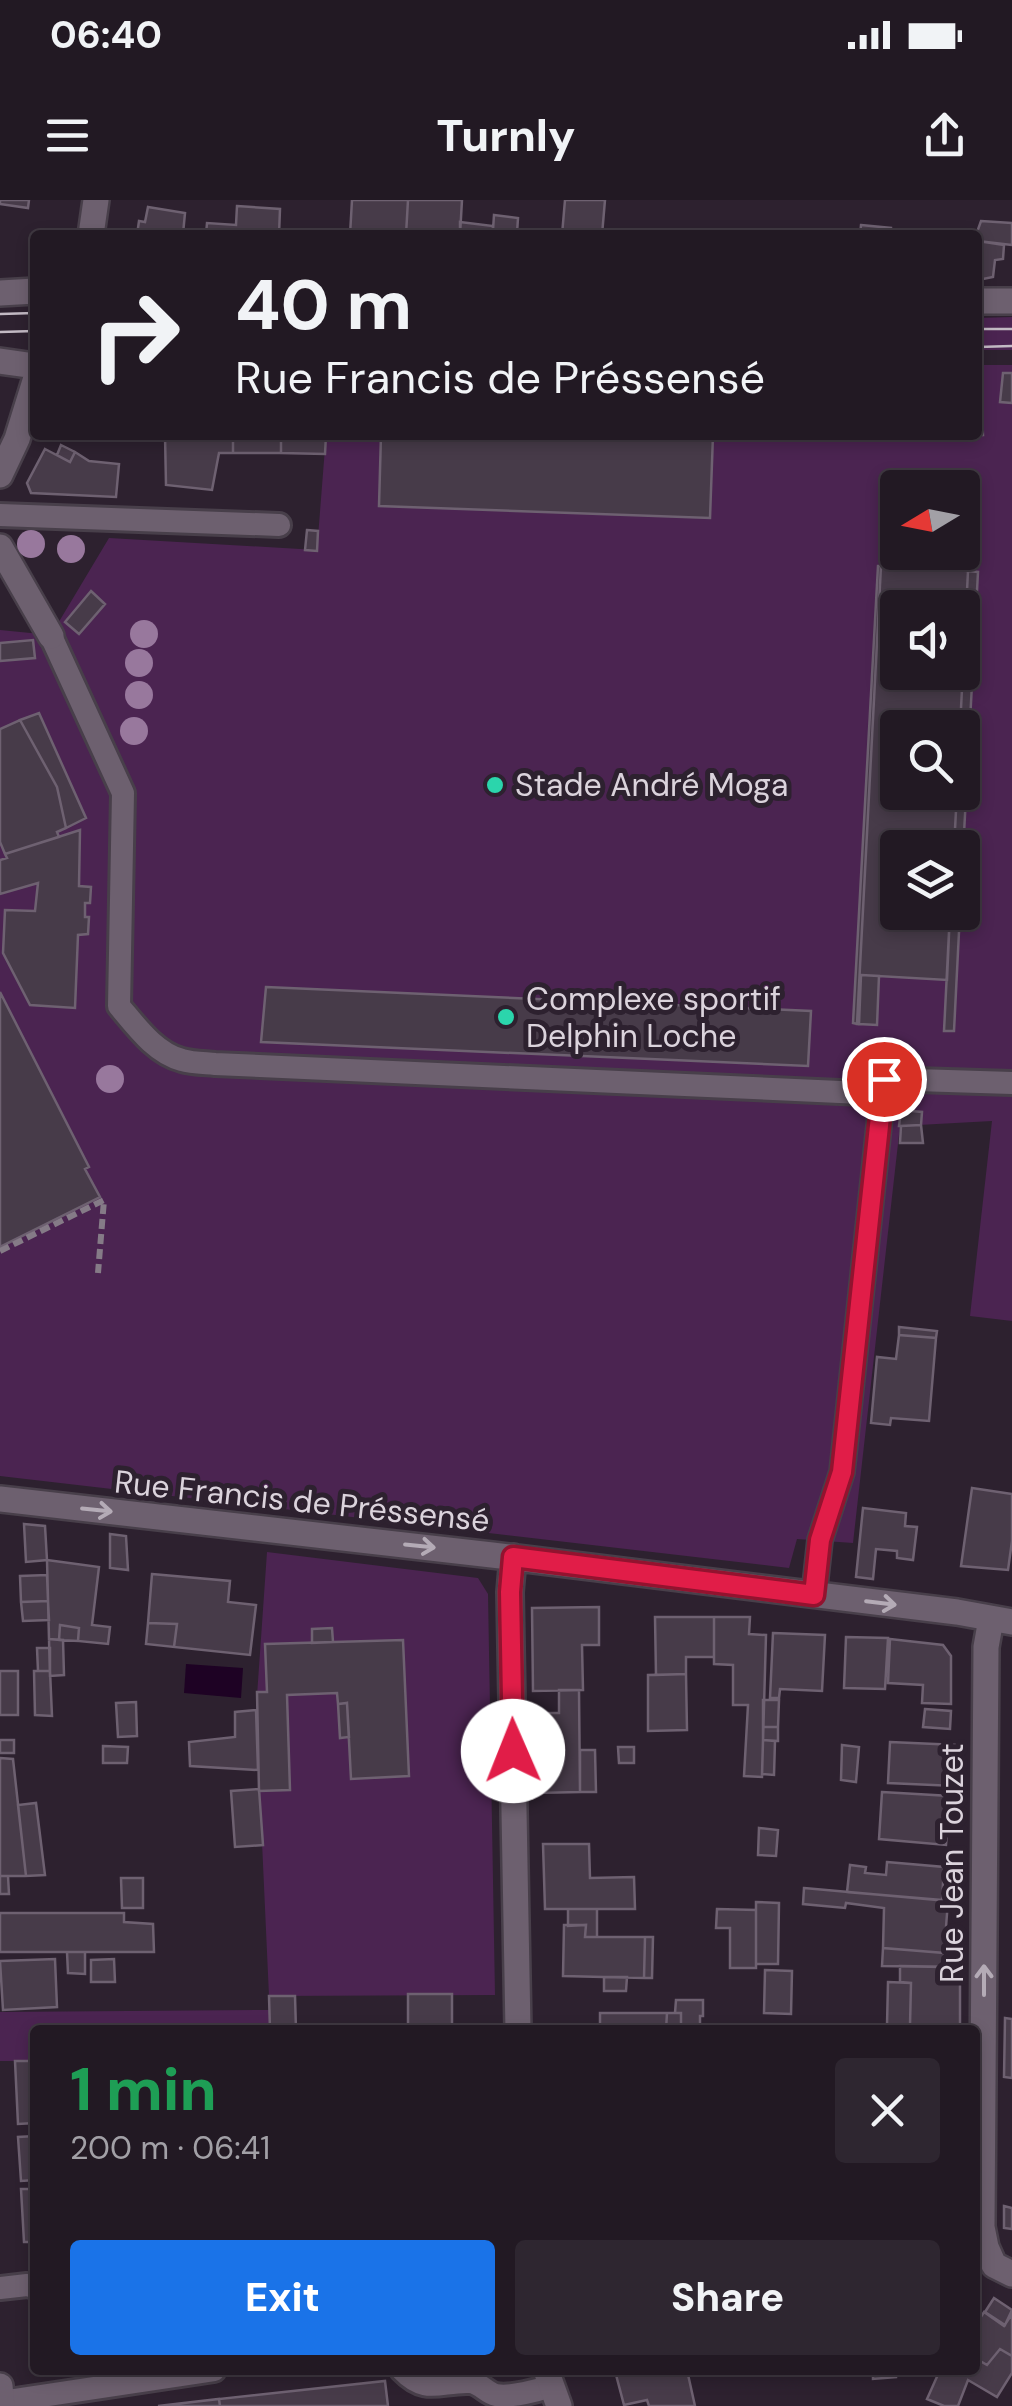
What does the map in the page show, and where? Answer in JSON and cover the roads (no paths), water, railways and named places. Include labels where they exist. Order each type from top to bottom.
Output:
[{"type":"street","points":[[92,230],[96,200]]},
{"type":"street","points":[[0,293],[30,291]]},
{"type":"street","points":[[982,301],[1012,301]]},
{"type":"street","points":[[0,361],[30,365]]},
{"type":"street","points":[[0,475],[17,440],[30,397]]},
{"type":"street","points":[[0,547],[51,636]]},
{"type":"street","name":"Rue Francis de Préssensé","points":[[0,1499],[513,1557],[958,1612],[1001,1621]]},
{"type":"street","points":[[513,1557],[510,1592],[518,2025]]},
{"type":"street","name":"Rue Jean Touzet","points":[[1001,1621],[986,1647],[982,2227],[994,2265],[1012,2274]]},
{"type":"lane","points":[[0,515],[278,525]]},
{"type":"lane","points":[[51,636],[122,793],[119,1006],[138,1029],[180,1060],[862,1093],[884,1079],[1012,1083]]},
{"type":"lane","points":[[814,1595],[820,1540],[842,1472],[884,1079]]},
{"type":"lane","points":[[0,2288],[30,2286]]},
{"type":"lane","points":[[1,2398],[151,2375]]},
{"type":"lane","points":[[407,2375],[426,2386],[472,2381],[496,2395],[552,2387]]},
{"type":"tram line","points":[[0,314],[30,313]]},
{"type":"tram line","points":[[982,329],[1012,329]]},
{"type":"tram line","points":[[0,332],[30,331]]},
{"type":"tram line","points":[[982,347],[1012,346]]},
{"type":"place","name":"Stade André Moga","points":[[495,785]]},
{"type":"place","name":"Complexe sportif Delphin Loche","points":[[506,1017]]}]
